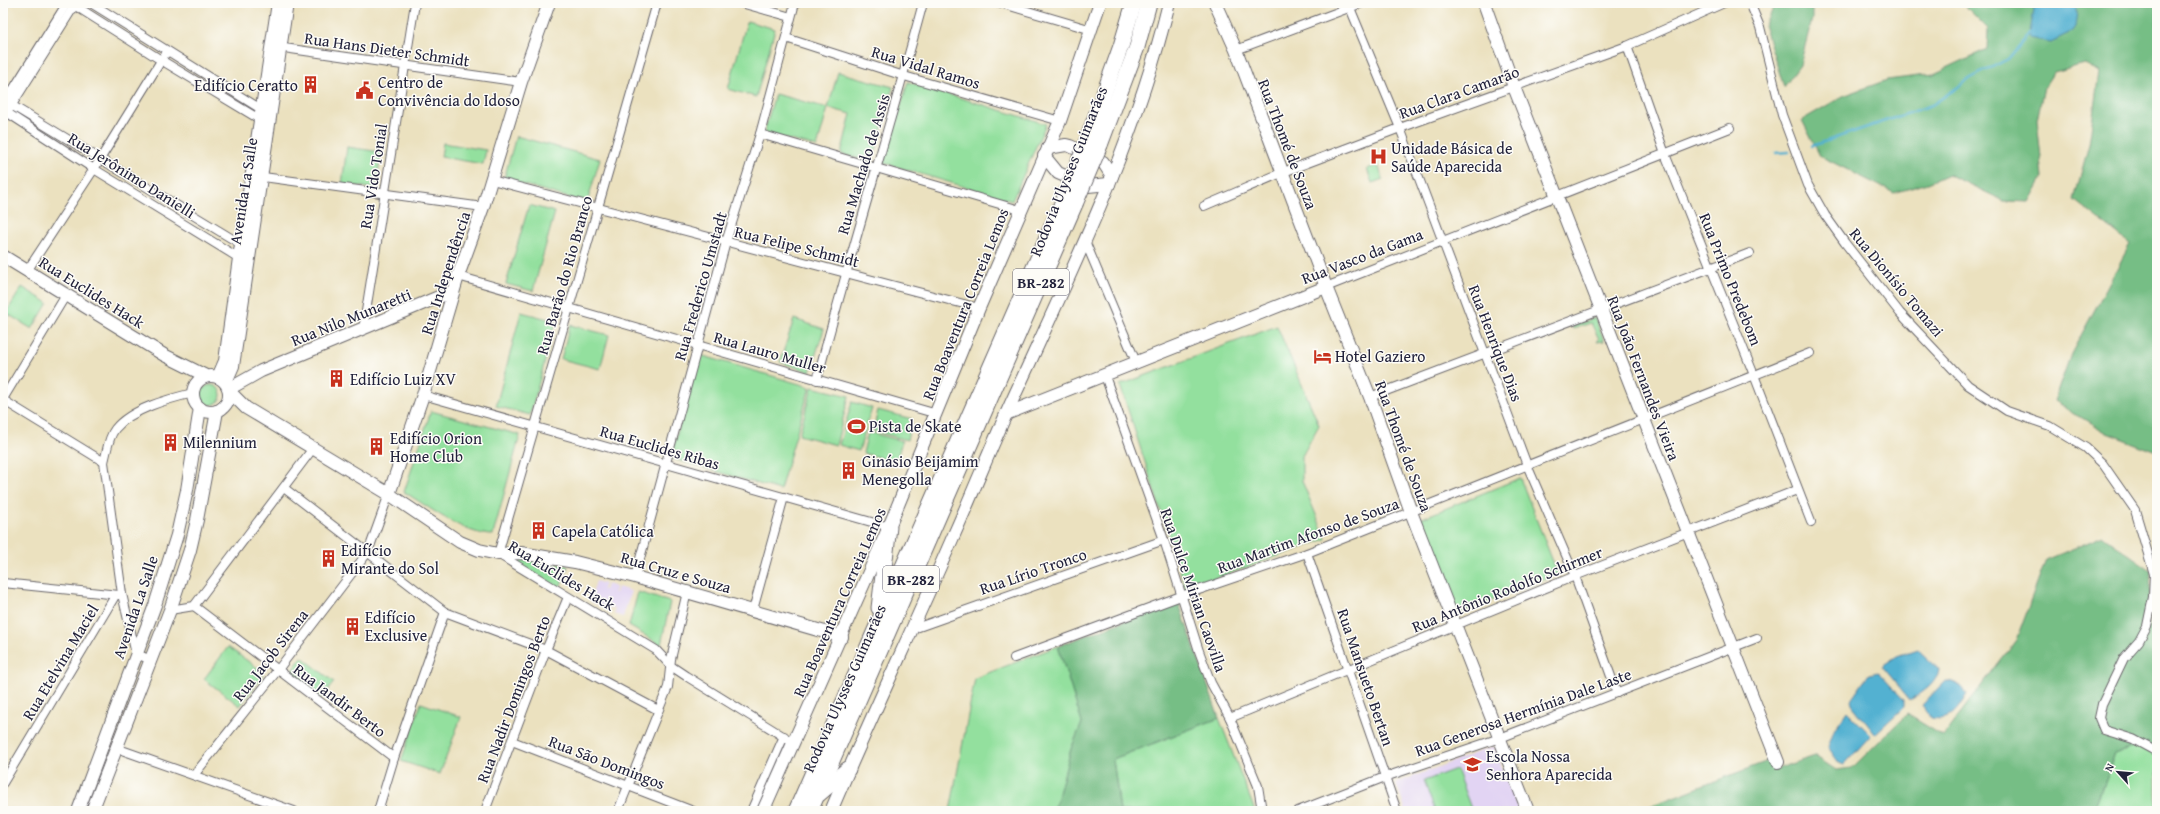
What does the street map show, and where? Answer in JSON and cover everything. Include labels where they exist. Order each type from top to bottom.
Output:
[{"type":"highway","name":"Rodovia Ulysses Guimarães","points":[[1094,143],[1134,3]]},
{"type":"highway","name":"Rodovia Ulysses Guimarães","points":[[810,811],[1094,143],[1137,47],[1149,3]]},
{"type":"highway","name":"Rodovia Ulysses Guimarães","points":[[796,811],[877,625],[1070,201]]},
{"type":"highway","points":[[877,625],[890,527]]},
{"type":"highway","points":[[816,797],[848,769]]},
{"type":"street","points":[[91,3],[229,90],[266,117]]},
{"type":"street","name":"Avenida La Salle","points":[[277,47],[278,3]]},
{"type":"street","name":"Avenida La Salle","points":[[222,383],[229,364],[277,47],[287,3]]},
{"type":"street","name":"Rua Vido Tonial","points":[[363,330],[415,3]]},
{"type":"street","name":"Rua Independência","points":[[368,552],[423,395],[453,291],[492,180],[522,82],[549,3]]},
{"type":"street","name":"Rua Barão do Rio Branco","points":[[498,554],[570,309],[597,209],[657,3]]},
{"type":"street","points":[[741,3],[791,17]]},
{"type":"street","name":"Rua Frederico Umstadt","points":[[635,577],[726,242],[760,134],[794,3]]},
{"type":"street","name":"Rua Machado de Assis","points":[[817,380],[845,272],[904,76],[923,3]]},
{"type":"street","points":[[1000,3],[1092,30]]},
{"type":"street","name":"Rua Boaventura Correia Lemos","points":[[763,811],[789,740],[842,637],[890,527],[979,308],[1058,125],[1092,30],[1100,3]]},
{"type":"street","points":[[831,811],[848,769],[912,629],[1006,414],[1085,241],[1130,133],[1169,3]]},
{"type":"street","name":"Rua Thomé de Souza","points":[[1215,3],[1236,50],[1281,173],[1370,397],[1411,512],[1528,811]]},
{"type":"street","points":[[1236,50],[1349,5],[1362,3]]},
{"type":"street","name":"Rua João Fernandes Vieira","points":[[1484,3],[1514,87],[1558,196],[1686,532],[1778,762]]},
{"type":"street","name":"Rua Clara Camarão","points":[[1204,206],[1281,173],[1400,128],[1627,46],[1724,3]]},
{"type":"street","name":"Rua Dionísio Tomazi","points":[[1750,3],[1760,27],[1782,115],[1808,185],[1824,215],[1845,243],[1900,313],[1968,384],[2006,411],[2050,426],[2086,448],[2103,464],[2135,510],[2154,574],[2153,597],[2147,626],[2139,641],[2120,665],[2102,704],[2098,718],[2104,730],[2133,739],[2157,752]]},
{"type":"street","points":[[5,107],[72,4],[223,99],[266,117]]},
{"type":"street","name":"Rua Henrique Dias","points":[[1349,5],[1400,128],[1527,466],[1575,576],[1617,693]]},
{"type":"street","points":[[110,28],[116,18]]},
{"type":"street","points":[[135,44],[140,34]]},
{"type":"street","name":"Rua Vidal Ramos","points":[[786,38],[1058,125]]},
{"type":"street","name":"Rua Primo Predebom","points":[[1627,46],[1665,154],[1754,375],[1810,522]]},
{"type":"street","name":"Rua Hans Dieter Schmidt","points":[[277,47],[522,82]]},
{"type":"street","points":[[27,271],[94,169],[167,51]]},
{"type":"street","points":[[197,83],[203,74]]},
{"type":"street","points":[[223,99],[229,90]]},
{"type":"street","name":"Rua Jerônimo Danielli","points":[[5,107],[47,126],[140,184],[246,246]]},
{"type":"street","name":"Rua Jerônimo Danielli","points":[[5,107],[42,136],[179,221],[244,259]]},
{"type":"street","points":[[1058,125],[1066,145],[1103,162],[1120,157]]},
{"type":"street","points":[[42,136],[47,126]]},
{"type":"street","name":"Rua Vasco da Gama","points":[[1006,414],[1730,128]]},
{"type":"street","points":[[760,134],[1020,210]]},
{"type":"street","points":[[66,151],[71,141]]},
{"type":"street","points":[[1066,145],[1046,152],[1058,173],[1088,186],[1100,205]]},
{"type":"street","points":[[1103,162],[1110,180]]},
{"type":"street","points":[[1035,179],[1058,173]]},
{"type":"street","points":[[257,176],[384,195],[483,207]]},
{"type":"street","name":"Rua Felipe Schmidt","points":[[492,180],[597,209],[845,272],[979,308]]},
{"type":"street","points":[[1088,186],[1110,180]]},
{"type":"street","points":[[135,194],[140,184]]},
{"type":"street","points":[[179,221],[185,211]]},
{"type":"street","points":[[1085,241],[1136,362]]},
{"type":"street","points":[[1370,397],[1712,269],[1750,253]]},
{"type":"street","name":"Rua Euclides Hack","points":[[3,256],[164,355],[222,383],[246,408],[314,447],[389,494],[460,542],[479,550],[498,554],[656,650],[671,666],[789,740]]},
{"type":"street","name":"Rua Lauro Muller","points":[[458,276],[937,414]]},
{"type":"street","name":"Rua Nilo Munaretti","points":[[222,383],[261,371],[363,330],[453,291]]},
{"type":"street","points":[[66,295],[3,400],[104,462]]},
{"type":"street","name":"Rua Martim Afonso de Souza","points":[[1014,658],[1181,596],[1307,553],[1644,420],[1810,352]]},
{"type":"street","name":"Rua Euclides Hack","points":[[164,355],[186,374],[194,390]]},
{"type":"street","points":[[229,364],[245,374]]},
{"type":"street","name":"Rua Nilo Munaretti","points":[[222,383],[245,374],[261,371]]},
{"type":"street","name":"Rua Dulce Mirian Caovilla","points":[[1105,376],[1164,540],[1181,596],[1211,682],[1230,718],[1258,786],[1262,811]]},
{"type":"street","points":[[199,380],[222,383],[221,408],[208,412],[200,408],[195,402],[194,390],[199,380]]},
{"type":"street","points":[[149,659],[136,654],[119,595],[104,462],[108,445],[115,430],[132,413],[194,390]]},
{"type":"street","name":"Rua Euclides Ribas","points":[[423,395],[890,527]]},
{"type":"street","name":"Avenida La Salle","points":[[78,811],[155,605],[172,549],[187,490],[200,408]]},
{"type":"street","name":"Avenida La Salle","points":[[92,811],[149,659],[170,610],[190,550],[221,408]]},
{"type":"street","name":"Rua Euclides Hack","points":[[221,408],[246,408]]},
{"type":"street","points":[[170,610],[194,606],[314,447]]},
{"type":"street","points":[[284,488],[445,612],[546,650],[658,710]]},
{"type":"street","points":[[187,490],[202,492]]},
{"type":"street","name":"Rua Antônio Rodolfo Schirmer","points":[[1230,718],[1348,668],[1456,626],[1575,576],[1797,490]]},
{"type":"street","points":[[753,610],[784,497]]},
{"type":"street","name":"Rua Lírio Tronco","points":[[912,629],[1164,540]]},
{"type":"street","name":"Rua Jacob Sirena","points":[[194,775],[277,671],[368,552]]},
{"type":"street","name":"Rua Cruz e Souza","points":[[498,554],[521,553],[575,562],[753,610],[842,637]]},
{"type":"street","name":"Rua Mansueto Bertan","points":[[1307,553],[1397,811]]},
{"type":"street","points":[[3,583],[119,595]]},
{"type":"street","points":[[618,811],[668,687],[671,659],[687,592]]},
{"type":"street","name":"Rua Etelvina Maciel","points":[[3,783],[119,595]]},
{"type":"street","name":"Rua Nadir Domingos Berto","points":[[485,811],[546,650],[568,597]]},
{"type":"street","name":"Rua Jandir Berto","points":[[194,606],[277,671],[394,758]]},
{"type":"street","points":[[378,811],[394,758],[445,612]]},
{"type":"street","name":"Rua Generosa Hermínia Dale Laste","points":[[1298,811],[1385,777],[1500,738],[1617,693],[1731,646],[1757,638]]},
{"type":"street","points":[[751,811],[789,740]]},
{"type":"street","name":"Rua São Domingos","points":[[512,741],[693,811]]},
{"type":"street","points":[[116,748],[294,811]]},
{"type":"shaded area","points":[[596,581],[605,584],[603,589],[605,590],[607,584],[616,587],[614,592],[616,593],[618,587],[631,591],[623,617],[614,614],[615,608],[610,607],[609,609],[590,601]]},
{"type":"shaded area","name":"Escola Nossa Senhora Aparecida","points":[[1494,746],[1519,811],[1406,811],[1396,783]]},
{"type":"green space","points":[[1777,3],[1812,3],[1812,19],[1800,65],[1784,87],[1764,25]]},
{"type":"green space","points":[[1962,3],[2157,3],[2157,452],[2107,433],[2054,401],[2071,354],[2130,244],[2074,200],[2089,144],[2099,72],[2085,64],[2054,72],[2044,87],[2037,120],[2043,177],[2029,202],[2004,201],[1948,174],[1928,183],[1894,193],[1820,156],[1802,120],[1843,96],[1887,80],[1934,74],[1987,49],[1988,29]]},
{"type":"green space","points":[[747,21],[775,29],[756,97],[728,89]]},
{"type":"green space","points":[[838,72],[893,87],[873,162],[841,154],[851,114],[828,108]]},
{"type":"green space","points":[[908,82],[1046,124],[1012,201],[884,163]]},
{"type":"green space","points":[[775,94],[828,108],[817,147],[764,133]]},
{"type":"green space","points":[[516,136],[600,159],[587,203],[504,179]]},
{"type":"green space","points":[[443,143],[486,150],[483,164],[441,157]]},
{"type":"green space","points":[[347,147],[381,152],[376,189],[342,184]]},
{"type":"green space","points":[[1378,165],[1383,179],[1372,183],[1367,169]]},
{"type":"green space","points":[[529,205],[555,212],[533,291],[506,284]]},
{"type":"green space","points":[[22,287],[48,303],[32,329],[6,313]]},
{"type":"green space","points":[[521,312],[556,321],[530,415],[496,406]]},
{"type":"green space","points":[[1595,318],[1604,341],[1597,342],[1599,339],[1591,323],[1573,329],[1572,326]]},
{"type":"green space","points":[[794,319],[824,329],[810,372],[780,362]]},
{"type":"green space","points":[[570,325],[609,335],[600,369],[561,359]]},
{"type":"green space","points":[[1277,326],[1319,425],[1302,456],[1302,481],[1326,539],[1186,589],[1120,385]]},
{"type":"green space","points":[[700,355],[810,387],[780,490],[670,458]]},
{"type":"green space","points":[[211,385],[218,388],[221,395],[218,402],[211,405],[204,402],[201,395],[204,388]]},
{"type":"green space","points":[[812,387],[849,396],[836,445],[799,435]]},
{"type":"green space","name":"Pista de Skate","points":[[852,402],[872,408],[859,451],[839,445]]},
{"type":"green space","points":[[878,410],[912,419],[907,440],[873,431]]},
{"type":"green space","points":[[431,411],[520,435],[493,535],[482,534],[458,525],[404,492]]},
{"type":"green space","points":[[868,432],[902,441],[896,462],[863,453]]},
{"type":"green space","points":[[1520,478],[1558,574],[1458,614],[1420,519]]},
{"type":"green space","points":[[2103,536],[2151,570],[2148,623],[2157,643],[2157,751],[2148,742],[2115,754],[2093,811],[1660,811],[1650,806],[1773,759],[1777,769],[1815,756],[1836,770],[1852,768],[1907,714],[1943,736],[2016,640],[2046,560]]},
{"type":"green space","points":[[502,555],[568,566],[560,588]]},
{"type":"green space","points":[[638,592],[670,602],[661,645],[629,626]]},
{"type":"green space","points":[[1178,601],[1219,718],[1113,759],[1120,811],[1051,811],[1057,801],[1071,749],[1082,723],[1058,646]]},
{"type":"green space","points":[[1058,646],[1082,723],[1071,749],[1057,801],[1051,811],[950,811],[975,678]]},
{"type":"green space","points":[[228,647],[262,671],[262,677],[240,706],[204,679]]},
{"type":"green space","points":[[302,657],[334,682],[322,698],[290,673]]},
{"type":"green space","points":[[421,703],[461,717],[440,774],[401,761]]},
{"type":"green space","points":[[1219,718],[1255,811],[1120,811],[1113,759]]},
{"type":"green space","points":[[2148,742],[2157,751],[2157,811],[2093,811],[2115,754]]},
{"type":"green space","points":[[1456,769],[1472,811],[1435,811],[1424,781]]},
{"type":"water","points":[[2035,3],[2073,3],[2077,12],[2075,27],[2071,32],[2051,42],[2029,38]]},
{"type":"water","points":[[1917,649],[1939,669],[1938,674],[1932,684],[1910,700],[1882,666],[1897,656]]},
{"type":"water","points":[[1878,672],[1904,700],[1904,707],[1875,734],[1853,706],[1851,700],[1869,674]]},
{"type":"water","points":[[1945,681],[1958,684],[1967,694],[1953,714],[1938,719],[1931,718],[1922,705]]},
{"type":"water","points":[[1847,711],[1871,735],[1844,765],[1839,763],[1828,747],[1834,730]]},
{"type":"waterway","points":[[2072,8],[2083,3]]},
{"type":"waterway","points":[[1812,146],[1932,105],[1971,78],[2008,59],[2031,32]]},
{"type":"waterway","points":[[1776,153],[1789,152]]},
{"type":"place","name":"Edifício Ceratto","points":[[311,85]]},
{"type":"place","name":"Centro de Convivência do Idoso","points":[[365,91]]},
{"type":"place","name":"Unidade Básica de Saúde Aparecida","points":[[1378,157]]},
{"type":"place","name":"Hotel Gaziero","points":[[1322,356]]},
{"type":"place","name":"Edifício Luiz XV","points":[[337,379]]},
{"type":"place","name":"Pista de Skate","points":[[856,426]]},
{"type":"place","name":"Milennium","points":[[170,442]]},
{"type":"place","name":"Edifício Orion Home Club","points":[[377,447]]},
{"type":"place","name":"Ginásio Beijamim Menegolla","points":[[849,470]]},
{"type":"place","name":"Capela Católica","points":[[539,531]]},
{"type":"place","name":"Edifício Mirante do Sol","points":[[328,559]]},
{"type":"place","name":"Edifício Exclusive","points":[[352,626]]},
{"type":"place","name":"Escola Nossa Senhora Aparecida","points":[[1473,765]]}]
